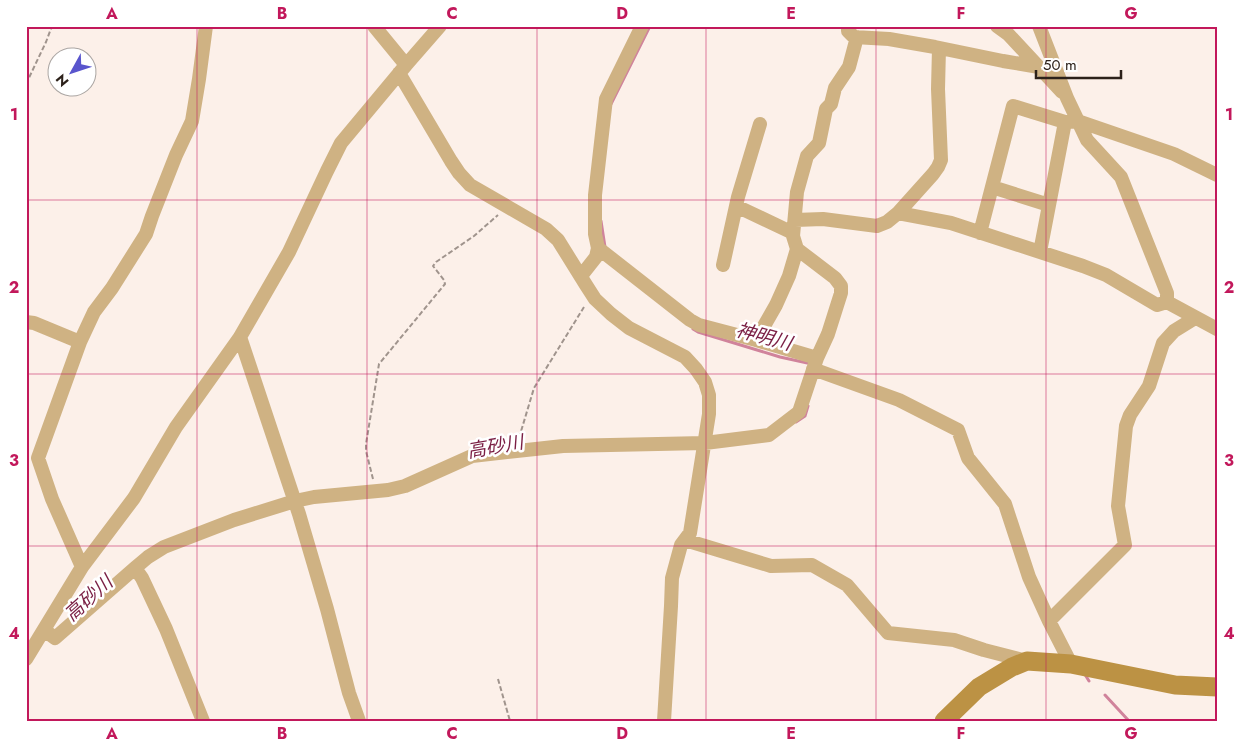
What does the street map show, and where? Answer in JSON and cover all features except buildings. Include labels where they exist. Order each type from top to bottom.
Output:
[{"type":"street","points":[[82,567],[52,499],[38,458],[80,342],[94,312],[112,288],[146,234],[176,155],[192,121],[206,26]]},
{"type":"street","points":[[374,26],[402,69],[451,161],[470,185],[546,228],[558,240],[592,294],[611,314],[629,328],[685,357],[705,382],[709,395],[709,414],[690,532],[681,545],[672,578],[664,721]]},
{"type":"street","points":[[26,659],[82,567],[134,498],[176,426],[240,337],[289,252],[342,143],[402,69],[440,26]]},
{"type":"street","points":[[581,276],[596,257],[598,248],[595,234],[595,194],[606,99],[642,26]]},
{"type":"street","points":[[997,26],[1008,34],[1067,98]]},
{"type":"street","points":[[1039,26],[1067,98],[1072,121],[1121,177],[1167,293],[1167,302]]},
{"type":"street","points":[[756,340],[776,305],[789,276],[797,249],[793,236],[797,192],[807,156],[820,143],[826,109],[831,104],[835,88],[849,67],[853,32],[1003,62],[1039,67]]},
{"type":"street","points":[[736,206],[794,226],[823,219],[877,226],[887,222],[898,213],[933,174],[941,160],[938,89],[939,48]]},
{"type":"street","points":[[980,232],[1013,106],[1072,121],[1174,154],[1217,175]]},
{"type":"street","points":[[1040,252],[1049,204],[1072,121]]},
{"type":"street","points":[[723,265],[736,206],[760,124]]},
{"type":"street","points":[[992,187],[1049,204]]},
{"type":"street","points":[[898,213],[951,223],[1083,266],[1106,275],[1157,305],[1167,302],[1217,329]]},
{"type":"street","points":[[598,248],[699,326],[756,340],[900,400],[958,430],[968,458],[1004,504],[1029,576],[1071,664]]},
{"type":"street","points":[[44,630],[55,638],[148,557],[164,548],[234,520],[295,501],[314,497],[388,490],[405,486],[472,456],[563,446],[705,442],[769,435],[799,412],[841,293],[841,286],[835,278],[797,249]]},
{"type":"street","points":[[1049,620],[1125,545],[1118,506],[1126,426],[1130,415],[1149,386],[1163,343],[1174,331],[1196,318]]},
{"type":"street","points":[[26,322],[80,342]]},
{"type":"street","points":[[240,337],[295,501],[327,609],[349,693],[359,721]]},
{"type":"street","points":[[685,540],[771,566],[812,565],[847,585],[888,633],[954,640],[1027,661],[1071,664],[1175,685],[1217,687]]},
{"type":"street","points":[[135,568],[142,578],[166,629],[203,721]]},
{"type":"street","points":[[944,721],[979,687],[1012,667],[1027,661]]},
{"type":"path","points":[[26,84],[52,26]]},
{"type":"path","points":[[376,491],[366,444],[379,364],[445,284],[433,266],[436,262],[474,236],[508,207]]},
{"type":"path","points":[[516,451],[534,388],[592,294]]},
{"type":"path","points":[[498,679],[510,721]]},
{"type":"waterway","name":"神明川","points":[[611,104],[650,26]]},
{"type":"waterway","name":"神明川","points":[[601,221],[605,247]]},
{"type":"waterway","name":"神明川","points":[[693,329],[780,357],[812,364]]},
{"type":"waterway","name":"高砂川","points":[[796,422],[805,416],[808,406]]},
{"type":"waterway","name":"神明川","points":[[1084,673],[1089,681]]},
{"type":"waterway","name":"神明川","points":[[1105,695],[1129,721]]}]
